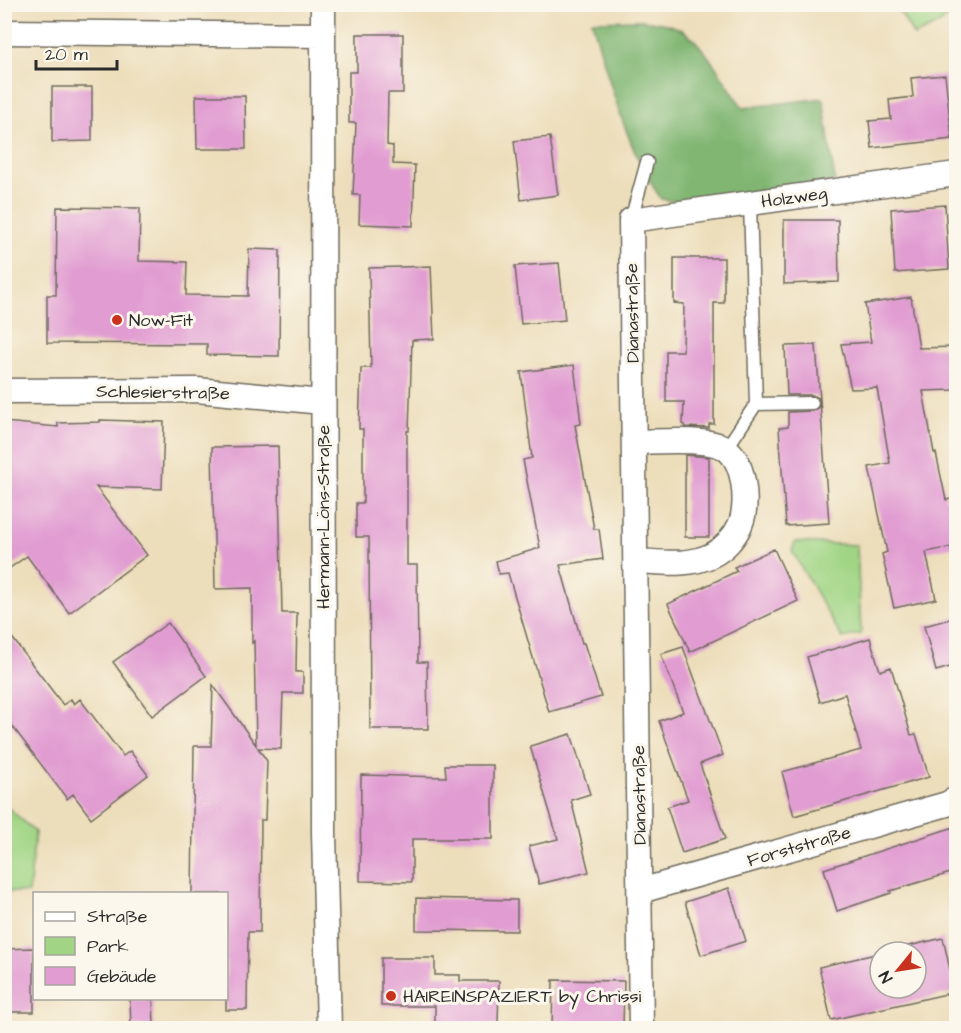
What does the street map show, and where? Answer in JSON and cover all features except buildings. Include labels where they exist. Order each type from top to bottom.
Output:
[{"type":"street","name":"Hermann-Löns-Straße","points":[[323,4],[324,833],[329,1029]]},
{"type":"street","points":[[4,32],[323,35]]},
{"type":"street","name":"Holzweg","points":[[631,220],[957,174]]},
{"type":"street","name":"Dianastraße","points":[[631,220],[641,1029]]},
{"type":"street","name":"Schlesierstraße","points":[[4,391],[197,390],[322,402]]},
{"type":"street","points":[[634,442],[709,443],[726,448],[738,465],[744,484],[741,523],[732,540],[713,554],[686,563],[636,561]]},
{"type":"street","name":"Forststraße","points":[[640,891],[947,804],[957,799]]},
{"type":"lane","points":[[631,220],[647,162]]},
{"type":"lane","points":[[726,448],[756,404],[750,203]]},
{"type":"lane","points":[[756,404],[813,403]]},
{"type":"green space","points":[[896,5],[956,5],[956,9],[941,23],[914,36]]},
{"type":"green space","points":[[642,20],[673,26],[690,36],[707,55],[743,108],[823,98],[835,181],[679,202],[661,199],[648,179],[628,135],[592,21]]},
{"type":"green space","points":[[795,542],[857,545],[861,634],[842,638],[792,551]]},
{"type":"green space","points":[[5,805],[35,832],[29,893],[5,891]]},
{"type":"place","name":"Now-Fit","points":[[117,320]]},
{"type":"place","name":"HAIREINSPAZIERT by Chrissi","points":[[391,996]]}]
